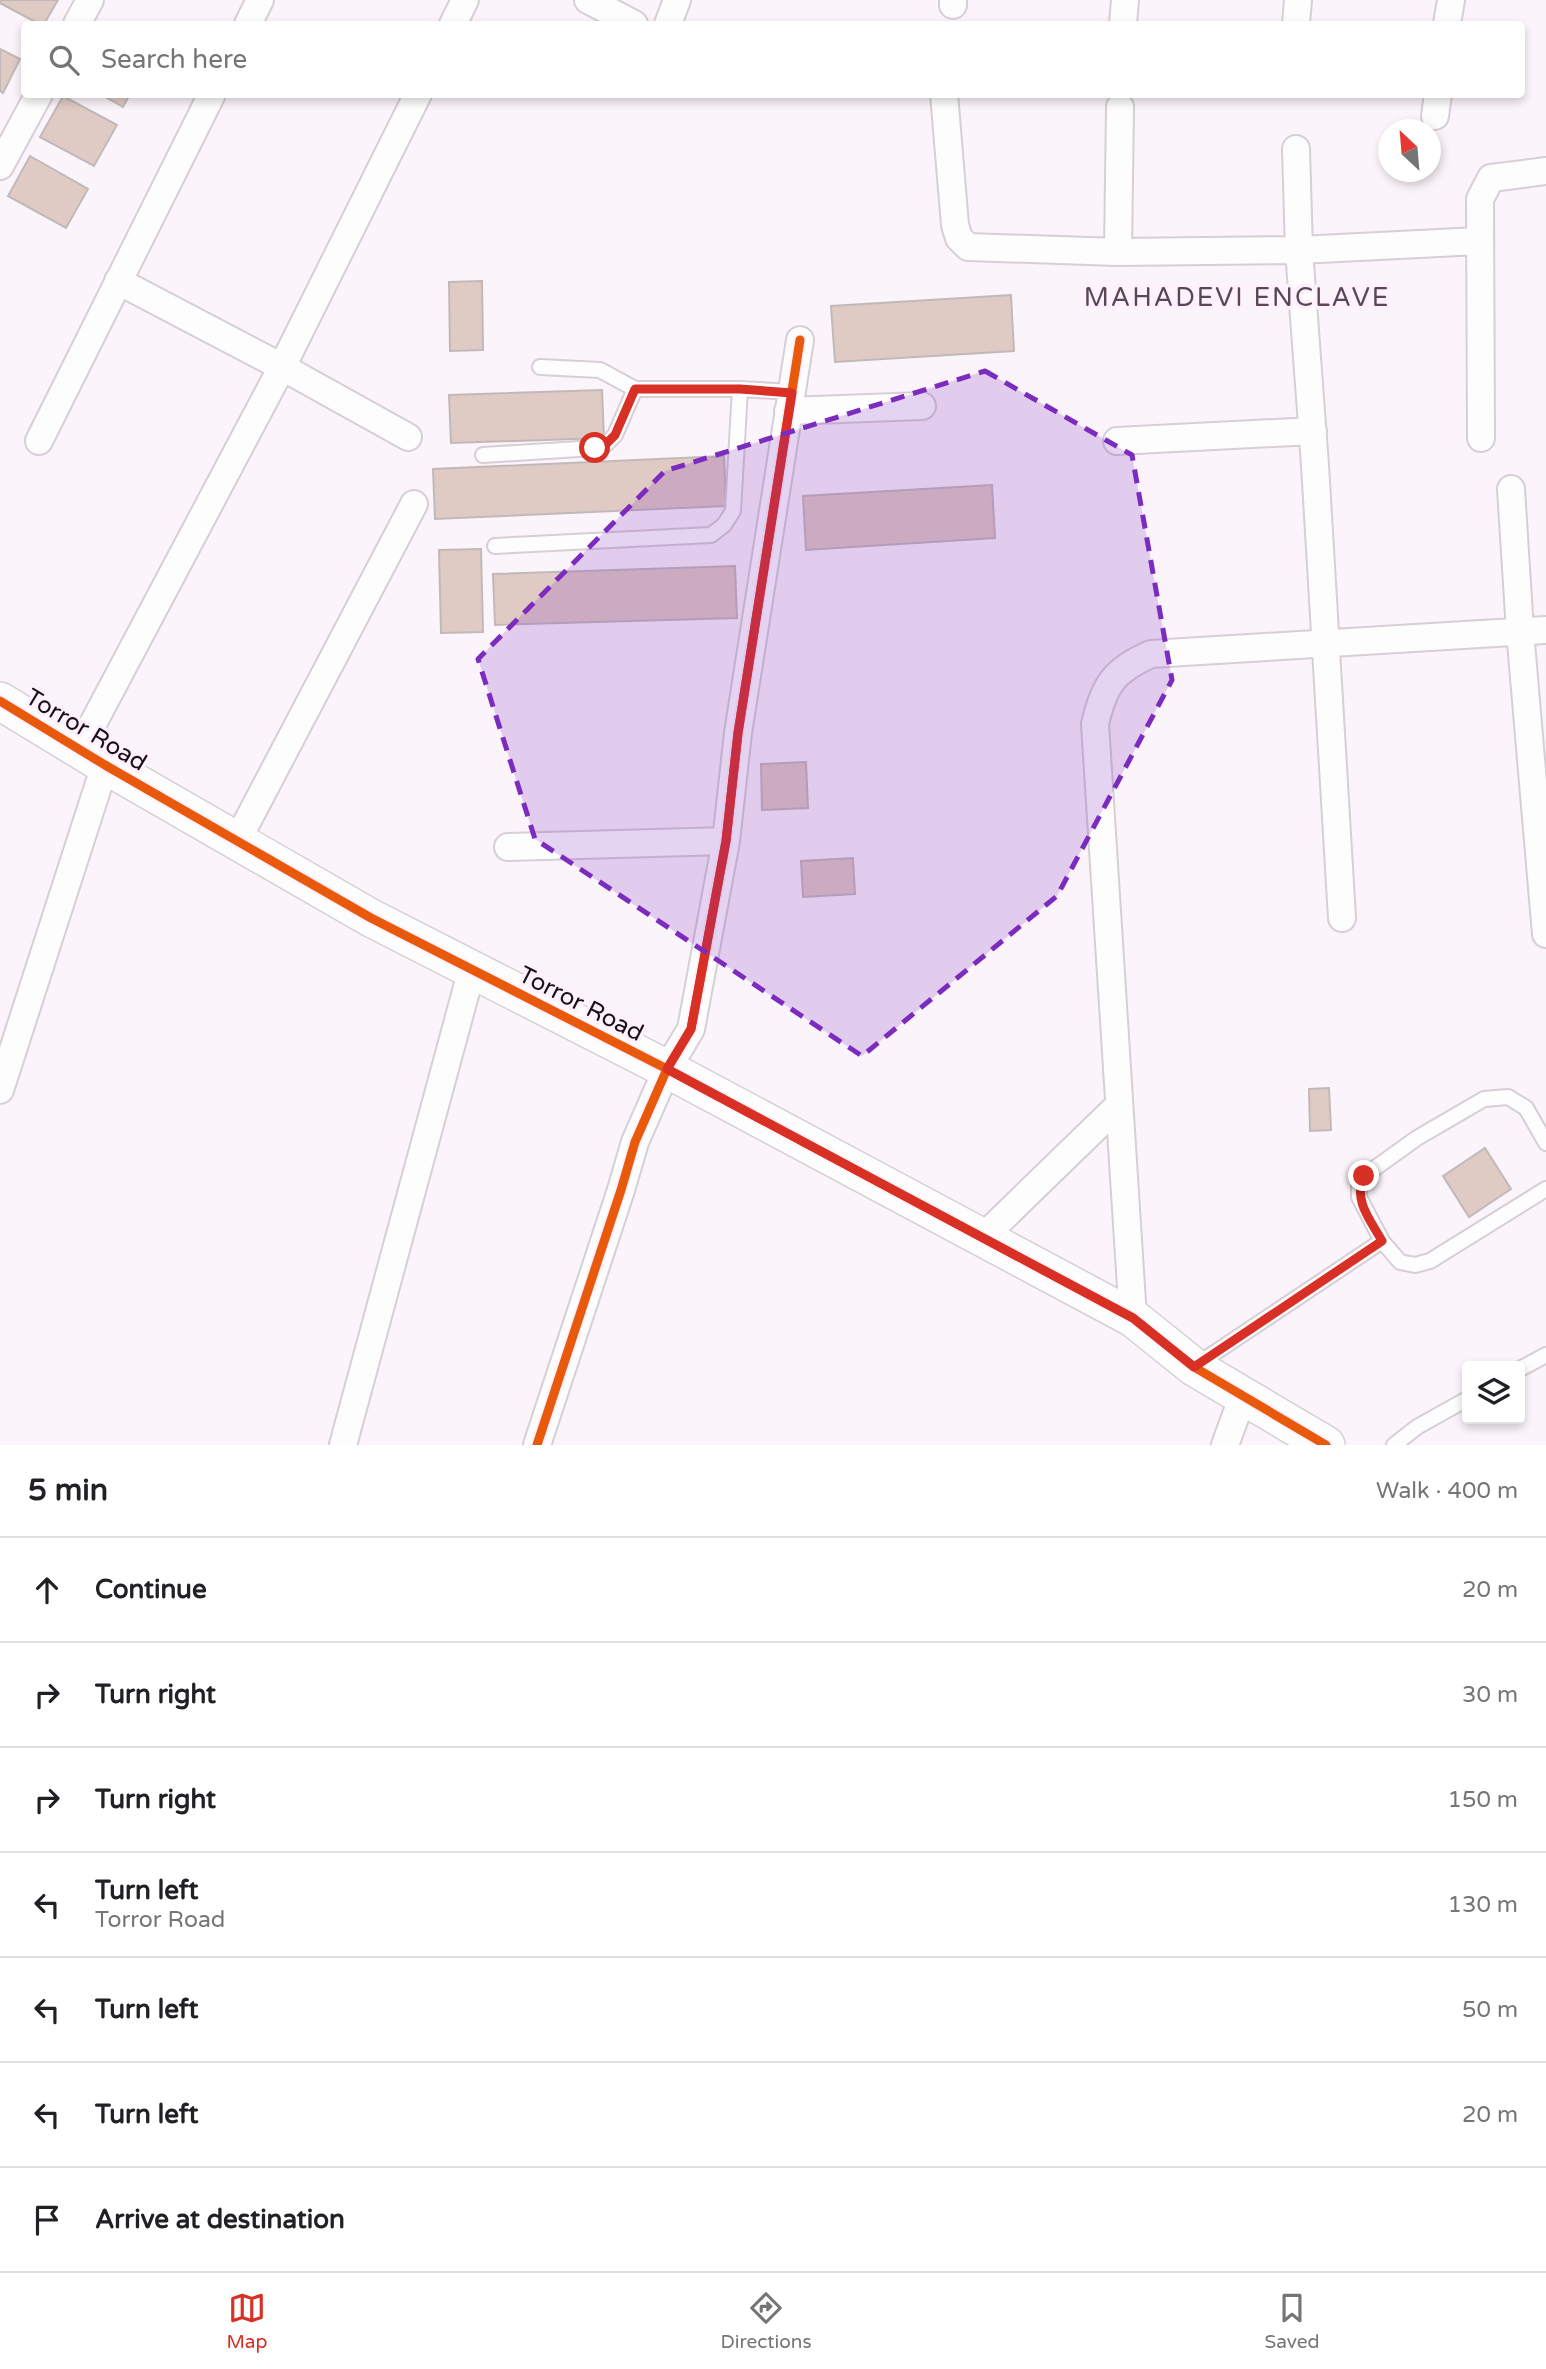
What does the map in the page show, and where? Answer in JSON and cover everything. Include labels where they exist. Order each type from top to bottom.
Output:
[{"type":"street","points":[[79,21],[90,0]]},
{"type":"street","points":[[250,21],[260,0]]},
{"type":"street","points":[[454,21],[465,0]]},
{"type":"street","points":[[588,0],[628,21]]},
{"type":"street","points":[[669,21],[677,0]]},
{"type":"street","points":[[1123,21],[1125,0]]},
{"type":"street","points":[[1296,21],[1298,0]]},
{"type":"street","points":[[1448,21],[1451,0]]},
{"type":"street","points":[[0,166],[37,98]]},
{"type":"street","points":[[39,441],[210,98]]},
{"type":"street","points":[[0,1090],[92,757],[416,98]]},
{"type":"street","points":[[944,98],[955,225],[959,238],[968,247],[1118,252],[1299,250],[1479,241]]},
{"type":"street","points":[[1118,252],[1120,107]]},
{"type":"street","points":[[1296,149],[1299,250],[1313,432],[1342,918]]},
{"type":"street","points":[[1481,438],[1480,199],[1492,178],[1546,171]]},
{"type":"street","points":[[118,281],[408,437]]},
{"type":"street","points":[[537,1445],[635,1142],[667,1069],[691,1029],[726,841],[738,733],[800,340]]},
{"type":"street","points":[[790,402],[922,406]]},
{"type":"street","points":[[1117,441],[1313,432]]},
{"type":"street","points":[[1511,489],[1520,631],[1546,934]]},
{"type":"street","points":[[237,841],[414,504]]},
{"type":"street","points":[[1133,1318],[1095,724],[1099,707],[1111,682],[1127,665],[1151,654],[1546,630]]},
{"type":"street","name":"Torror Road","points":[[0,701],[371,918],[667,1069],[1133,1318],[1194,1367],[1326,1445]]},
{"type":"street","points":[[508,847],[726,841]]},
{"type":"street","points":[[343,1445],[472,970]]},
{"type":"street","points":[[982,1238],[1119,1105]]},
{"type":"street","points":[[1225,1445],[1243,1396]]},
{"type":"lane","points":[[540,367],[600,370],[635,389],[740,389],[790,402]]},
{"type":"lane","points":[[482,455],[595,448],[606,444],[615,435],[635,389]]},
{"type":"lane","points":[[495,546],[711,535],[724,525],[733,510],[740,389]]},
{"type":"lane","points":[[1546,1143],[1526,1108],[1508,1097],[1484,1099],[1418,1138],[1364,1176],[1359,1187],[1359,1197],[1382,1241],[1400,1262],[1415,1265],[1430,1261],[1546,1189]]},
{"type":"lane","points":[[1194,1367],[1382,1241]]},
{"type":"lane","points":[[1525,1366],[1546,1355]]},
{"type":"lane","points":[[1394,1445],[1418,1427],[1462,1402]]},
{"type":"highlighted area","points":[[985,371],[1132,455],[1172,680],[1057,896],[862,1056],[535,839],[478,659],[665,471]]},
{"type":"building","points":[[0,0],[58,0],[46,21],[33,21],[0,3]]},
{"type":"building","points":[[0,49],[20,59],[3,93],[0,91]]},
{"type":"building","points":[[62,98],[67,98],[117,125],[94,166],[40,137]]},
{"type":"building","points":[[107,98],[128,98],[123,107]]},
{"type":"building","points":[[30,156],[88,189],[66,228],[8,196]]},
{"type":"building","points":[[482,281],[483,350],[450,351],[449,282]]},
{"type":"building","points":[[1011,295],[1014,351],[835,362],[831,306]]},
{"type":"building","points":[[602,390],[604,438],[451,443],[449,395]]},
{"type":"building","points":[[724,456],[726,506],[435,519],[433,469]]},
{"type":"building","points":[[992,485],[995,538],[806,550],[803,496]]},
{"type":"building","points":[[481,549],[483,632],[441,633],[439,550]]},
{"type":"building","points":[[735,566],[737,618],[495,625],[493,574]]},
{"type":"building","points":[[806,762],[808,808],[762,810],[761,764]]},
{"type":"building","points":[[853,858],[855,894],[803,897],[801,861]]},
{"type":"building","points":[[1329,1088],[1331,1130],[1310,1131],[1309,1089]]},
{"type":"building","points":[[1485,1148],[1511,1189],[1469,1217],[1443,1176]]},
{"type":"cycle path","points":[[537,1445],[635,1142],[667,1069],[691,1029],[726,841],[738,733],[800,340]]},
{"type":"cycle path","points":[[0,701],[105,765],[371,918],[667,1069],[1133,1318],[1194,1367],[1326,1445]]},
{"type":"district","name":"MAHADEVI ENCLAVE","points":[[1237,297]]},
{"type":"route","points":[[595,448],[606,444],[615,435],[635,389],[740,389],[792,393],[738,733],[726,841],[691,1029],[667,1069],[1133,1318],[1194,1367],[1382,1241],[1359,1197],[1359,1187],[1364,1176]]}]
